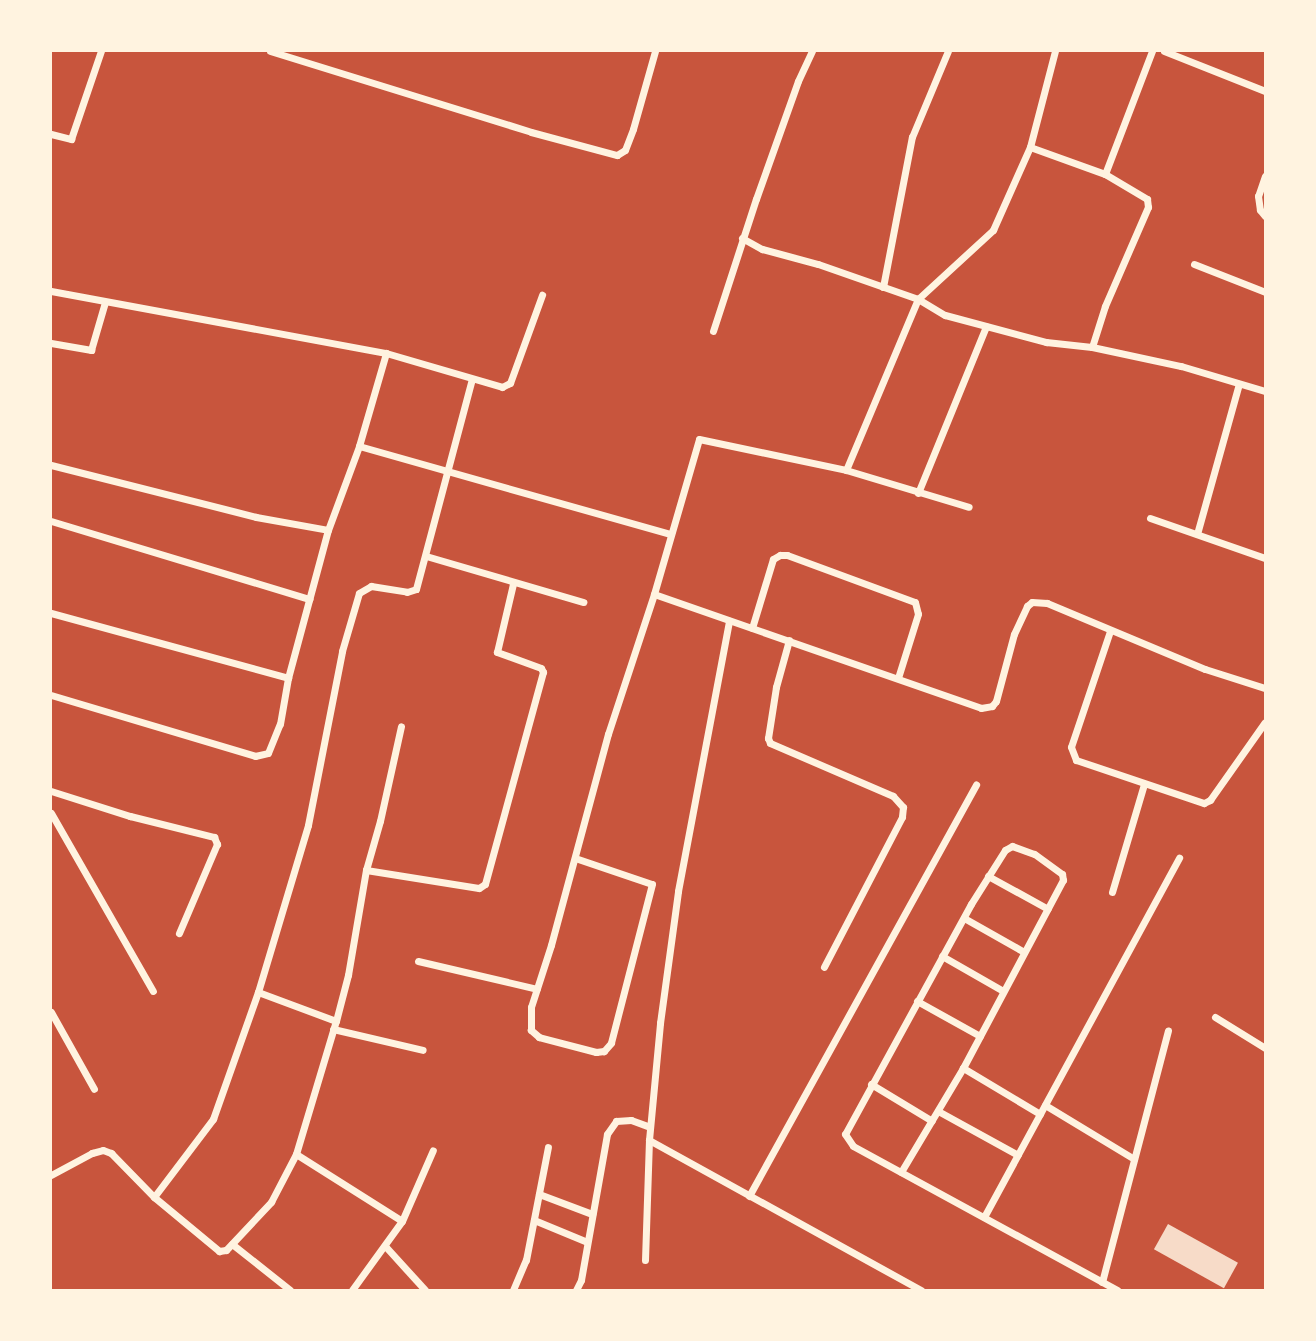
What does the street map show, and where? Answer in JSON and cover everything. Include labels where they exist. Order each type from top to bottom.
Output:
[{"type":"street","points":[[51,134],[66,140],[73,137],[101,51]]},
{"type":"street","points":[[270,51],[531,132],[617,155],[624,153],[629,140],[654,51]]},
{"type":"street","points":[[713,331],[742,238],[798,81],[812,51]]},
{"type":"street","points":[[883,287],[912,137],[948,51]]},
{"type":"street","points":[[846,470],[918,299],[993,230],[1030,146],[1055,51]]},
{"type":"street","points":[[1105,174],[1152,51]]},
{"type":"street","points":[[1164,51],[1265,91]]},
{"type":"street","points":[[1030,146],[1105,174],[1144,195],[1148,207],[1105,306],[1092,347]]},
{"type":"street","points":[[1265,176],[1258,196],[1260,210],[1265,216]]},
{"type":"street","points":[[742,238],[762,249],[918,299],[945,316],[1046,342],[1092,347],[1181,366],[1265,391]]},
{"type":"street","points":[[1194,264],[1265,292]]},
{"type":"street","points":[[51,291],[386,354],[502,387],[509,385],[542,295]]},
{"type":"street","points":[[51,342],[91,350],[106,302]]},
{"type":"street","points":[[918,493],[986,326]]},
{"type":"street","points":[[51,695],[261,757],[268,753],[280,724],[288,678],[328,530],[359,446],[386,354]]},
{"type":"street","points":[[154,1196],[213,1118],[258,992],[308,825],[342,651],[359,593],[371,586],[414,592],[426,556],[472,379]]},
{"type":"street","points":[[1197,534],[1238,384]]},
{"type":"street","points":[[575,858],[652,884],[611,1043],[604,1051],[585,1052],[539,1037],[531,1030],[530,1021],[608,734],[654,594],[698,439],[846,470],[969,507]]},
{"type":"street","points":[[359,446],[670,534]]},
{"type":"street","points":[[51,465],[256,517],[328,530]]},
{"type":"street","points":[[1150,518],[1265,558]]},
{"type":"street","points":[[51,521],[309,599]]},
{"type":"street","points":[[752,628],[774,559],[786,555],[915,602],[918,614],[898,678]]},
{"type":"street","points":[[426,556],[513,584],[583,602]]},
{"type":"street","points":[[366,870],[479,888],[485,884],[543,672],[541,668],[497,652],[513,584]]},
{"type":"street","points":[[654,594],[945,696],[988,708],[996,701],[1014,634],[1027,606],[1032,602],[1047,603],[1205,669],[1265,688]]},
{"type":"street","points":[[51,613],[288,678]]},
{"type":"street","points":[[645,1260],[650,1127],[678,891],[729,621]]},
{"type":"street","points":[[1110,631],[1071,752],[1076,760],[1200,803],[1207,802],[1265,722]]},
{"type":"street","points":[[789,640],[776,687],[768,738],[771,743],[893,796],[903,807],[902,817],[824,967]]},
{"type":"street","points":[[51,1175],[103,1150],[111,1153],[212,1248],[226,1250],[271,1202],[296,1154],[335,1025],[348,975],[366,870],[401,726]]},
{"type":"street","points":[[748,1196],[976,784]]},
{"type":"street","points":[[1112,892],[1144,784]]},
{"type":"street","points":[[51,791],[130,816],[214,837],[217,844],[179,933]]},
{"type":"street","points":[[51,813],[153,991]]},
{"type":"street","points":[[901,1172],[963,1068],[1063,876],[1034,854],[1009,846],[988,876],[845,1135],[847,1141],[901,1172],[1117,1290]]},
{"type":"street","points":[[984,1217],[1179,858]]},
{"type":"street","points":[[988,876],[1048,909]]},
{"type":"street","points":[[964,918],[1024,952]]},
{"type":"street","points":[[943,956],[1003,990]]},
{"type":"street","points":[[418,961],[537,989]]},
{"type":"street","points":[[258,992],[335,1025],[423,1050]]},
{"type":"street","points":[[917,1001],[980,1036]]},
{"type":"street","points":[[51,1012],[94,1089]]},
{"type":"street","points":[[1215,1017],[1265,1048]]},
{"type":"street","points":[[1102,1282],[1168,1030]]},
{"type":"street","points":[[963,1068],[1040,1114]]},
{"type":"street","points":[[871,1084],[932,1121]]},
{"type":"street","points":[[1045,1105],[1134,1159]]},
{"type":"street","points":[[938,1111],[1018,1155]]},
{"type":"street","points":[[576,1290],[611,1126],[623,1120],[650,1127]]},
{"type":"street","points":[[649,1140],[921,1290]]},
{"type":"street","points":[[513,1290],[524,1269],[548,1147]]},
{"type":"street","points":[[352,1290],[386,1247],[402,1220],[433,1150]]},
{"type":"street","points":[[296,1154],[402,1220]]},
{"type":"street","points":[[539,1194],[592,1214]]},
{"type":"street","points":[[534,1220],[587,1242]]},
{"type":"street","points":[[232,1244],[289,1290]]},
{"type":"street","points":[[386,1247],[425,1290]]},
{"type":"building","points":[[1168,1224],[1238,1263],[1224,1288],[1154,1249]]}]
